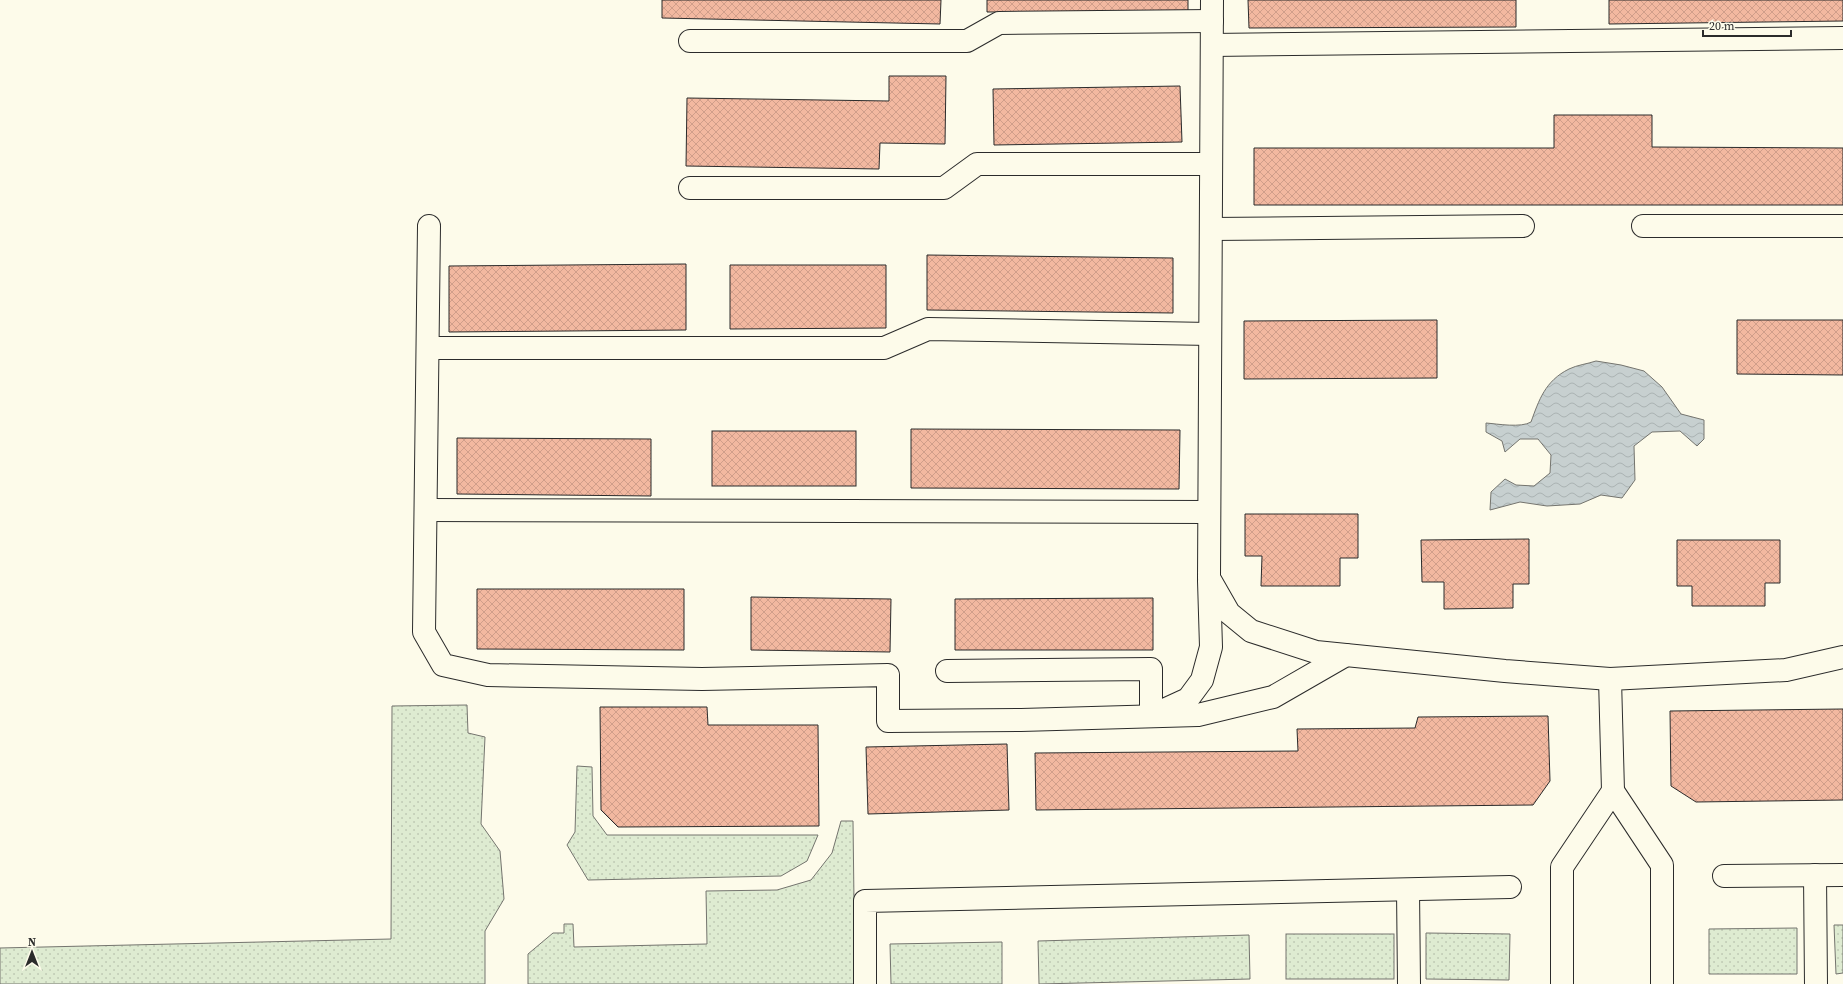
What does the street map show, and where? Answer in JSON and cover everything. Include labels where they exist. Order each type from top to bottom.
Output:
[{"type":"street","points":[[1152,716],[1188,700],[1202,680],[1211,647],[1209,512],[1212,0]]},
{"type":"street","points":[[690,41],[967,41],[999,23],[1212,21]]},
{"type":"street","points":[[1212,45],[1843,38]]},
{"type":"street","points":[[690,188],[944,188],[977,164],[1210,164]]},
{"type":"street","points":[[429,226],[424,632],[443,665],[488,675],[702,678],[888,675],[888,721],[1021,720],[1198,715],[1273,697],[1346,655]]},
{"type":"street","points":[[1211,229],[1523,226]]},
{"type":"street","points":[[1644,226],[1843,226]]},
{"type":"street","points":[[428,348],[884,348],[928,329],[1210,334]]},
{"type":"street","points":[[426,510],[1209,512]]},
{"type":"street","points":[[1209,578],[1229,613],[1250,631],[1316,652],[1610,680],[1786,670],[1843,657]]},
{"type":"street","points":[[947,671],[1152,669],[1152,716]]},
{"type":"street","points":[[1610,680],[1613,791],[1662,865],[1662,984]]},
{"type":"street","points":[[1562,984],[1562,867],[1613,791]]},
{"type":"street","points":[[1815,875],[1816,984]]},
{"type":"street","points":[[1724,876],[1843,875]]},
{"type":"street","points":[[865,984],[865,901],[1510,887]]},
{"type":"street","points":[[1408,890],[1409,984]]},
{"type":"green space","points":[[467,705],[468,733],[485,737],[481,824],[500,851],[504,899],[485,931],[485,984],[0,984],[0,948],[391,939],[392,706]]},
{"type":"green space","points":[[577,766],[592,767],[593,816],[607,835],[818,835],[807,861],[781,876],[588,880],[567,845],[575,832]]},
{"type":"green space","points":[[841,821],[853,821],[855,984],[528,984],[528,954],[553,933],[564,933],[564,924],[573,924],[574,947],[707,944],[706,891],[777,890],[811,880],[832,853]]},
{"type":"green space","points":[[1834,925],[1843,925],[1843,973],[1836,974]]},
{"type":"green space","points":[[1797,928],[1797,974],[1709,974],[1709,929]]},
{"type":"green space","points":[[1426,933],[1510,934],[1509,980],[1426,979]]},
{"type":"green space","points":[[1286,934],[1394,934],[1394,979],[1286,979]]},
{"type":"green space","points":[[1249,935],[1250,979],[1039,984],[1038,941]]},
{"type":"green space","points":[[1002,942],[1002,984],[891,984],[890,944]]},
{"type":"water","points":[[1596,361],[1644,371],[1662,387],[1681,414],[1704,420],[1704,439],[1697,446],[1680,431],[1652,432],[1634,446],[1635,480],[1622,498],[1601,495],[1580,504],[1547,506],[1520,502],[1490,510],[1491,492],[1505,479],[1516,485],[1534,486],[1550,473],[1551,455],[1538,439],[1520,439],[1505,452],[1502,441],[1486,432],[1486,423],[1521,425],[1531,422],[1540,399],[1554,379],[1572,368]]},
{"type":"building","points":[[662,0],[941,0],[940,24],[662,18]]},
{"type":"building","points":[[987,0],[1188,0],[1188,11],[987,12]]},
{"type":"building","points":[[1248,0],[1516,0],[1516,27],[1249,28]]},
{"type":"building","points":[[1609,0],[1843,0],[1843,21],[1609,24]]},
{"type":"building","points":[[889,76],[946,76],[945,144],[880,143],[879,169],[686,166],[687,98],[889,101]]},
{"type":"building","points":[[1180,86],[1182,142],[994,145],[993,89]]},
{"type":"building","points":[[1554,115],[1652,115],[1652,147],[1843,148],[1843,205],[1254,205],[1254,148],[1554,148]]},
{"type":"building","points":[[927,255],[1173,258],[1173,313],[927,310]]},
{"type":"building","points":[[686,264],[686,330],[449,332],[449,266]]},
{"type":"building","points":[[730,265],[886,265],[886,328],[730,329]]},
{"type":"building","points":[[1437,320],[1437,378],[1244,379],[1244,321]]},
{"type":"building","points":[[1737,320],[1843,320],[1843,375],[1737,374]]},
{"type":"building","points":[[911,429],[1180,430],[1179,489],[911,488]]},
{"type":"building","points":[[712,431],[856,431],[856,486],[712,486]]},
{"type":"building","points":[[457,438],[651,439],[651,496],[457,494]]},
{"type":"building","points":[[1245,514],[1358,514],[1358,558],[1340,558],[1340,586],[1261,586],[1262,556],[1245,556]]},
{"type":"building","points":[[1529,539],[1529,584],[1513,584],[1513,608],[1444,609],[1444,582],[1422,582],[1421,540]]},
{"type":"building","points":[[1677,540],[1780,540],[1780,583],[1765,583],[1765,606],[1692,606],[1692,586],[1677,586]]},
{"type":"building","points":[[477,589],[684,589],[684,650],[477,649]]},
{"type":"building","points":[[751,597],[891,599],[890,652],[751,650]]},
{"type":"building","points":[[1153,598],[1153,650],[955,650],[955,599]]},
{"type":"building","points":[[600,707],[707,707],[708,725],[818,725],[819,826],[618,827],[601,810]]},
{"type":"building","points":[[1843,709],[1843,800],[1696,802],[1671,786],[1670,711]]},
{"type":"building","points":[[1548,716],[1550,781],[1533,805],[1036,810],[1035,753],[1298,751],[1297,729],[1415,728],[1418,717]]},
{"type":"building","points":[[1007,744],[1009,810],[868,814],[866,747]]}]
